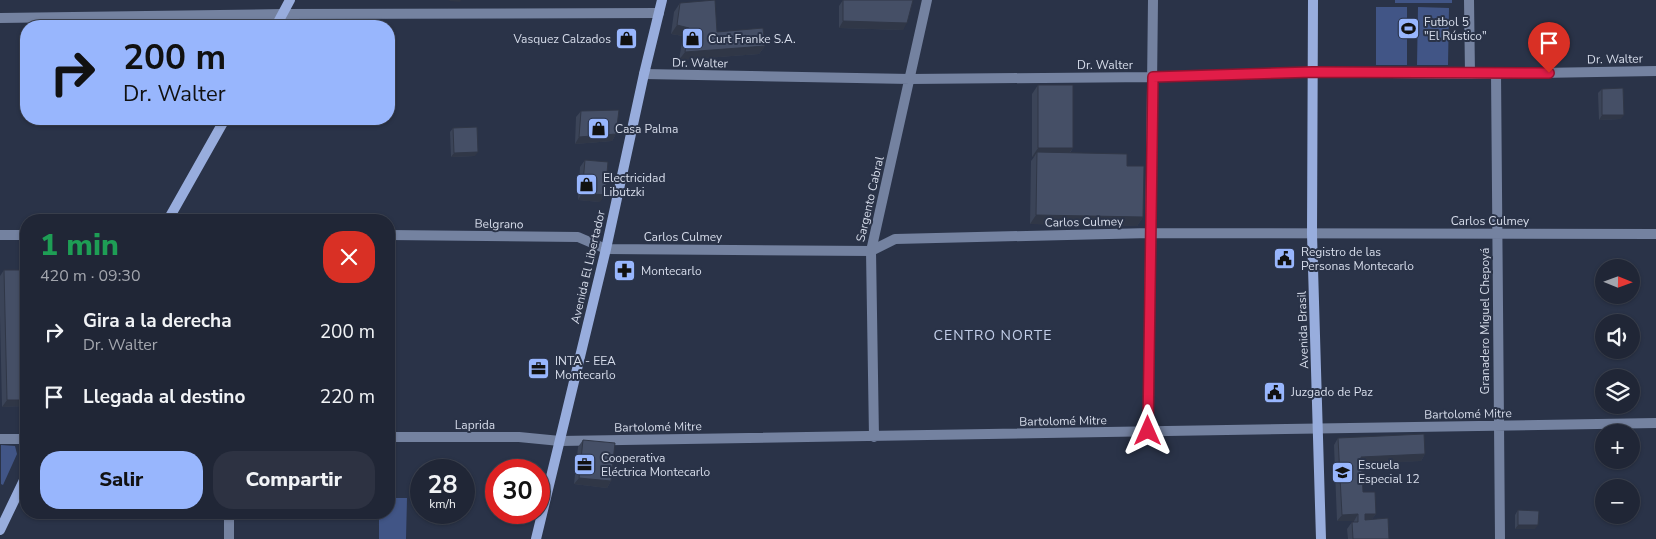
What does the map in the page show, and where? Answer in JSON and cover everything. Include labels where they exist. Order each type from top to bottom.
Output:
[{"type":"main road","points":[[280,20],[290,0]]},
{"type":"main road","name":"Avenida El Libertador","points":[[536,539],[606,248],[662,0]]},
{"type":"main road","name":"Avenida Brasil","points":[[1313,0],[1312,234],[1321,539]]},
{"type":"main road","points":[[171,214],[222,125]]},
{"type":"main road","points":[[0,527],[20,488]]},
{"type":"street","name":"Sargento Cabral","points":[[874,437],[871,251],[927,0]]},
{"type":"street","points":[[1148,431],[1153,77],[1152,0]]},
{"type":"street","points":[[1468,0],[1470,74]]},
{"type":"street","points":[[0,18],[283,14],[659,13]]},
{"type":"street","name":"Dr. Walter","points":[[644,74],[910,78],[1153,77],[1312,72],[1470,74],[1656,71]]},
{"type":"street","name":"Granadero Miguel Chepoyá","points":[[1496,73],[1500,539]]},
{"type":"street","name":"Carlos Culmey","points":[[606,248],[871,251],[895,238],[1150,233],[1656,234]]},
{"type":"street","points":[[0,235],[20,235]]},
{"type":"street","name":"Belgrano","points":[[395,235],[578,237],[606,248]]},
{"type":"street","name":"Bartolomé Mitre","points":[[560,441],[1656,423]]},
{"type":"street","name":"Laprida","points":[[395,437],[519,437],[560,441]]},
{"type":"street","points":[[0,439],[20,439]]},
{"type":"street","points":[[229,519],[229,539]]},
{"type":"shaded area","points":[[1395,0],[1452,0],[1452,3],[1395,3]]},
{"type":"shaded area","points":[[1376,7],[1407,7],[1407,65],[1376,65]]},
{"type":"shaded area","points":[[1418,7],[1449,8],[1448,65],[1417,65]]},
{"type":"shaded area","points":[[1,445],[15,446],[17,454],[3,485],[1,484]]},
{"type":"shaded area","points":[[395,498],[407,498],[406,539],[379,539],[379,519],[395,519]]},
{"type":"building","points":[[715,0],[717,32],[763,28],[765,46],[685,52],[689,28],[677,25],[680,3]]},
{"type":"building","points":[[843,0],[913,0],[907,23],[843,21]]},
{"type":"building","points":[[1038,85],[1073,85],[1073,148],[1038,148]]},
{"type":"building","points":[[1623,88],[1624,115],[1602,115],[1602,89]]},
{"type":"building","points":[[619,110],[616,134],[579,137],[581,111]]},
{"type":"building","points":[[477,127],[478,152],[454,153],[453,128]]},
{"type":"building","points":[[1037,152],[1127,154],[1127,166],[1144,166],[1143,217],[1036,215]]},
{"type":"building","points":[[585,160],[608,162],[605,195],[582,193]]},
{"type":"building","points":[[4,270],[20,270],[20,400],[7,400]]},
{"type":"building","points":[[1424,434],[1425,454],[1361,457],[1363,492],[1375,492],[1376,514],[1365,514],[1365,520],[1388,518],[1389,539],[1353,539],[1352,522],[1358,522],[1358,514],[1342,515],[1338,438]]},
{"type":"building","points":[[583,440],[615,443],[611,481],[579,478]]},
{"type":"building","points":[[1518,510],[1539,511],[1538,525],[1518,525]]},
{"type":"place","name":"Futbol 5 \"El Rústico\"","points":[[1408,29]]},
{"type":"place","name":"Vasquez Calzados","points":[[627,39]]},
{"type":"place","name":"Curt Franke S.A.","points":[[692,39]]},
{"type":"place","name":"Casa Palma","points":[[599,129]]},
{"type":"place","name":"Electricidad Libutzki","points":[[587,185]]},
{"type":"place","name":"Registro de las Personas Montecarlo","points":[[1285,259]]},
{"type":"place","name":"Montecarlo","points":[[625,271]]},
{"type":"place","name":"INTA - EEA Montecarlo","points":[[539,368]]},
{"type":"place","name":"Juzgado de Paz","points":[[1275,392]]},
{"type":"place","name":"Cooperativa Eléctrica Montecarlo","points":[[585,465]]},
{"type":"place","name":"Escuela Especial 12","points":[[1342,472]]},
{"type":"district","name":"CENTRO NORTE","points":[[993,335]]},
{"type":"route","points":[[1148,431],[1153,77],[1312,72],[1549,73]]}]
